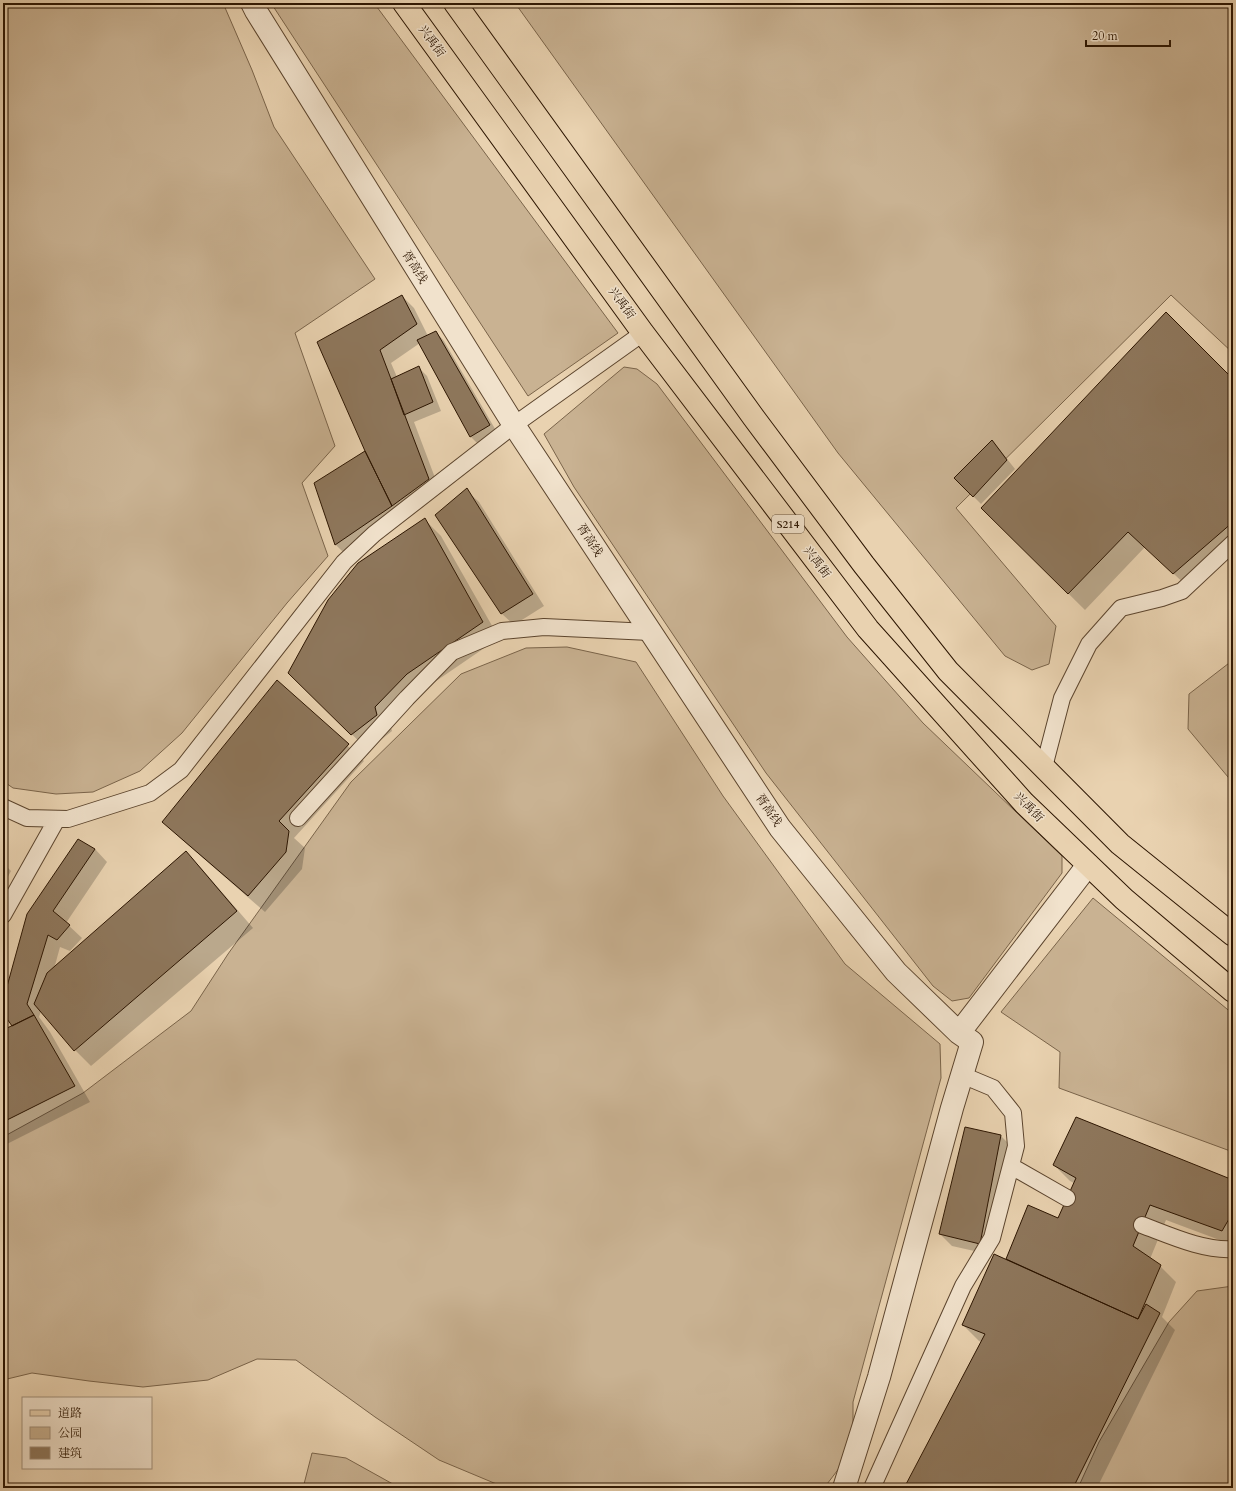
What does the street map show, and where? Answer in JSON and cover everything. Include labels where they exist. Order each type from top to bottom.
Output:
[{"type":"main road","name":"兴禹街","points":[[404,3],[643,332],[868,629],[1024,803],[1124,899],[1233,991]]},
{"type":"main road","points":[[455,3],[754,418],[864,565],[948,671],[1120,844],[1233,935]]},
{"type":"street","name":"胥高线","points":[[252,3],[514,425],[780,828],[896,972],[966,1038]]},
{"type":"street","points":[[844,1488],[879,1377],[962,1075],[966,1038],[1088,865]]},
{"type":"lane","points":[[3,807],[27,818],[68,819],[150,793],[181,770],[344,562],[374,534],[514,425],[643,332]]},
{"type":"lane","points":[[1044,767],[1062,698],[1089,644],[1121,608],[1162,598],[1182,591],[1233,543]]},
{"type":"lane","points":[[298,818],[406,698],[452,652],[502,631],[530,628],[544,627],[650,632]]},
{"type":"lane","points":[[3,915],[57,819]]},
{"type":"lane","points":[[872,1488],[963,1286],[992,1238],[1016,1146],[1013,1113],[993,1088],[962,1075]]},
{"type":"lane","points":[[1011,1166],[1067,1198]]},
{"type":"lane","points":[[1142,1225],[1193,1243],[1233,1249]]},
{"type":"green space","points":[[3,3],[223,3],[252,70],[274,127],[375,279],[295,333],[335,446],[302,483],[328,556],[287,603],[182,733],[140,771],[93,792],[56,794],[13,788],[3,781]]},
{"type":"green space","points":[[271,3],[374,3],[618,333],[528,396]]},
{"type":"green space","points":[[515,3],[1233,3],[1233,353],[1171,295],[956,508],[1056,626],[1049,664],[1032,670],[1005,656],[838,453]]},
{"type":"green space","points":[[624,367],[637,369],[657,384],[847,637],[923,723],[1062,856],[1062,873],[969,998],[952,1001],[933,986],[766,773],[574,487],[544,434]]},
{"type":"green space","points":[[567,647],[636,662],[723,796],[845,964],[940,1044],[941,1078],[853,1402],[853,1450],[824,1488],[506,1488],[439,1460],[375,1417],[296,1360],[257,1359],[208,1380],[143,1387],[32,1373],[3,1380],[3,1137],[83,1093],[191,1011],[228,954],[351,782],[461,674],[526,648]]},
{"type":"green space","points":[[1233,660],[1233,783],[1188,729],[1189,694]]},
{"type":"green space","points":[[1093,898],[1233,1014],[1233,1152],[1059,1088],[1060,1052],[1001,1012]]},
{"type":"green space","points":[[1233,1286],[1233,1488],[1078,1488],[1099,1442],[1169,1322],[1197,1291]]},
{"type":"green space","points":[[312,1453],[346,1458],[400,1488],[303,1488]]},
{"type":"building","points":[[402,295],[417,324],[380,350],[429,479],[392,506],[365,451],[317,342]]},
{"type":"building","points":[[1166,312],[1233,379],[1233,522],[1173,574],[1128,532],[1068,594],[981,508]]},
{"type":"building","points":[[436,331],[490,425],[470,437],[417,340]]},
{"type":"building","points":[[419,366],[433,402],[404,415],[391,379]]},
{"type":"building","points":[[992,440],[1007,460],[973,497],[954,478]]},
{"type":"building","points":[[365,451],[392,506],[335,545],[314,483]]},
{"type":"building","points":[[467,488],[533,594],[501,614],[435,515]]},
{"type":"building","points":[[425,518],[483,622],[407,674],[375,707],[377,715],[351,735],[288,673],[328,600],[358,563]]},
{"type":"building","points":[[277,680],[349,744],[279,821],[289,831],[286,852],[248,896],[162,822]]},
{"type":"building","points":[[78,839],[95,849],[53,911],[70,925],[57,940],[48,935],[27,1004],[34,1015],[12,1026],[3,1013],[3,1001],[27,914]]},
{"type":"building","points":[[186,851],[237,911],[74,1051],[34,1004],[47,973]]},
{"type":"building","points":[[34,1015],[75,1086],[3,1122],[3,1030]]},
{"type":"building","points":[[1076,1117],[1233,1180],[1233,1212],[1222,1231],[1150,1205],[1133,1246],[1161,1265],[1138,1319],[1006,1259],[1028,1205],[1058,1218],[1076,1178],[1053,1165]]},
{"type":"building","points":[[965,1127],[1001,1135],[980,1244],[939,1234]]},
{"type":"building","points":[[994,1254],[1138,1319],[1146,1304],[1160,1313],[1073,1488],[904,1488],[985,1334],[962,1325]]}]
